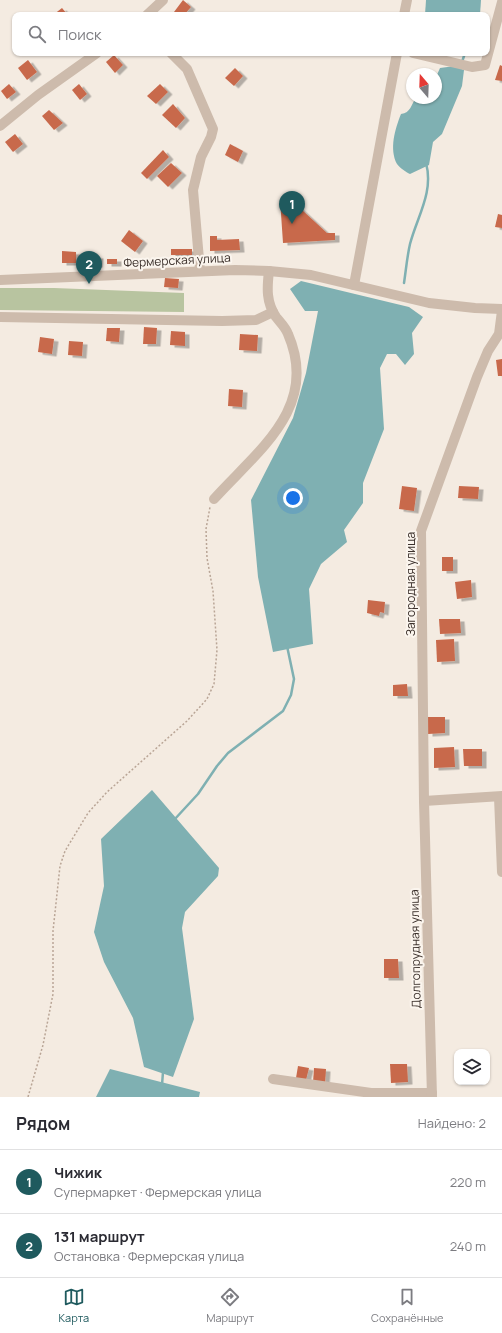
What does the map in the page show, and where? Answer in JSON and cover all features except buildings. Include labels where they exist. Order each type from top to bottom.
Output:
[{"type":"street","points":[[150,12],[163,0]]},
{"type":"street","points":[[404,12],[406,0]]},
{"type":"street","points":[[490,44],[502,2]]},
{"type":"street","points":[[0,126],[38,95],[93,56]]},
{"type":"street","points":[[174,56],[187,69],[213,129],[202,157],[193,190],[200,271]]},
{"type":"street","points":[[354,285],[396,56]]},
{"type":"street","points":[[426,56],[472,67],[484,65],[487,56]]},
{"type":"street","name":"Фермерская улица","points":[[0,280],[200,271],[269,271],[311,275],[429,303],[502,310]]},
{"type":"street","points":[[214,499],[272,437],[287,412],[294,394],[298,364],[288,333],[273,312],[267,300],[269,271]]},
{"type":"street","name":"Загородная улица","points":[[424,801],[421,531],[477,377],[488,351],[498,334],[502,310]]},
{"type":"street","points":[[0,317],[222,321],[256,320],[273,312]]},
{"type":"street","points":[[424,801],[501,796],[502,872]]},
{"type":"street","name":"Долгопрудная улица","points":[[424,801],[432,1095]]},
{"type":"street","points":[[273,1079],[371,1093],[432,1095]]},
{"type":"path","points":[[28,1097],[43,1045],[53,994],[53,931],[60,866],[65,851],[88,813],[107,792],[187,721],[207,699],[214,684],[217,650],[213,591],[207,558],[206,529],[214,499]]},
{"type":"green space","points":[[0,288],[54,288],[184,293],[184,312],[0,310]]},
{"type":"water","points":[[426,0],[481,0],[480,12],[425,12]]},
{"type":"water","points":[[455,66],[464,70],[462,86],[442,134],[433,142],[429,165],[410,174],[397,164],[393,152],[395,132],[401,114],[407,112],[412,104],[442,104],[442,68],[440,68]]},
{"type":"water","points":[[301,281],[409,307],[423,317],[412,333],[414,354],[405,365],[396,354],[387,354],[380,368],[384,429],[363,483],[363,503],[344,530],[347,542],[321,564],[309,589],[313,644],[273,652],[258,577],[251,500],[293,418],[306,373],[318,311],[305,311],[290,289]]},
{"type":"water","points":[[152,790],[219,868],[218,876],[185,912],[182,928],[194,1019],[173,1077],[144,1067],[133,1018],[104,962],[94,932],[104,886],[101,839]]},
{"type":"water","points":[[110,1069],[200,1092],[199,1097],[96,1097]]},
{"type":"waterway","points":[[462,62],[464,56]]},
{"type":"waterway","points":[[404,283],[410,244],[424,204],[428,184],[426,163]]},
{"type":"waterway","points":[[174,820],[198,794],[217,766],[228,753],[283,711],[291,695],[294,679],[287,646]]},
{"type":"waterway","points":[[162,1085],[163,1072]]},
{"type":"place","name":"Чижик","points":[[292,224]]},
{"type":"place","name":"131 маршрут","points":[[89,284]]}]
